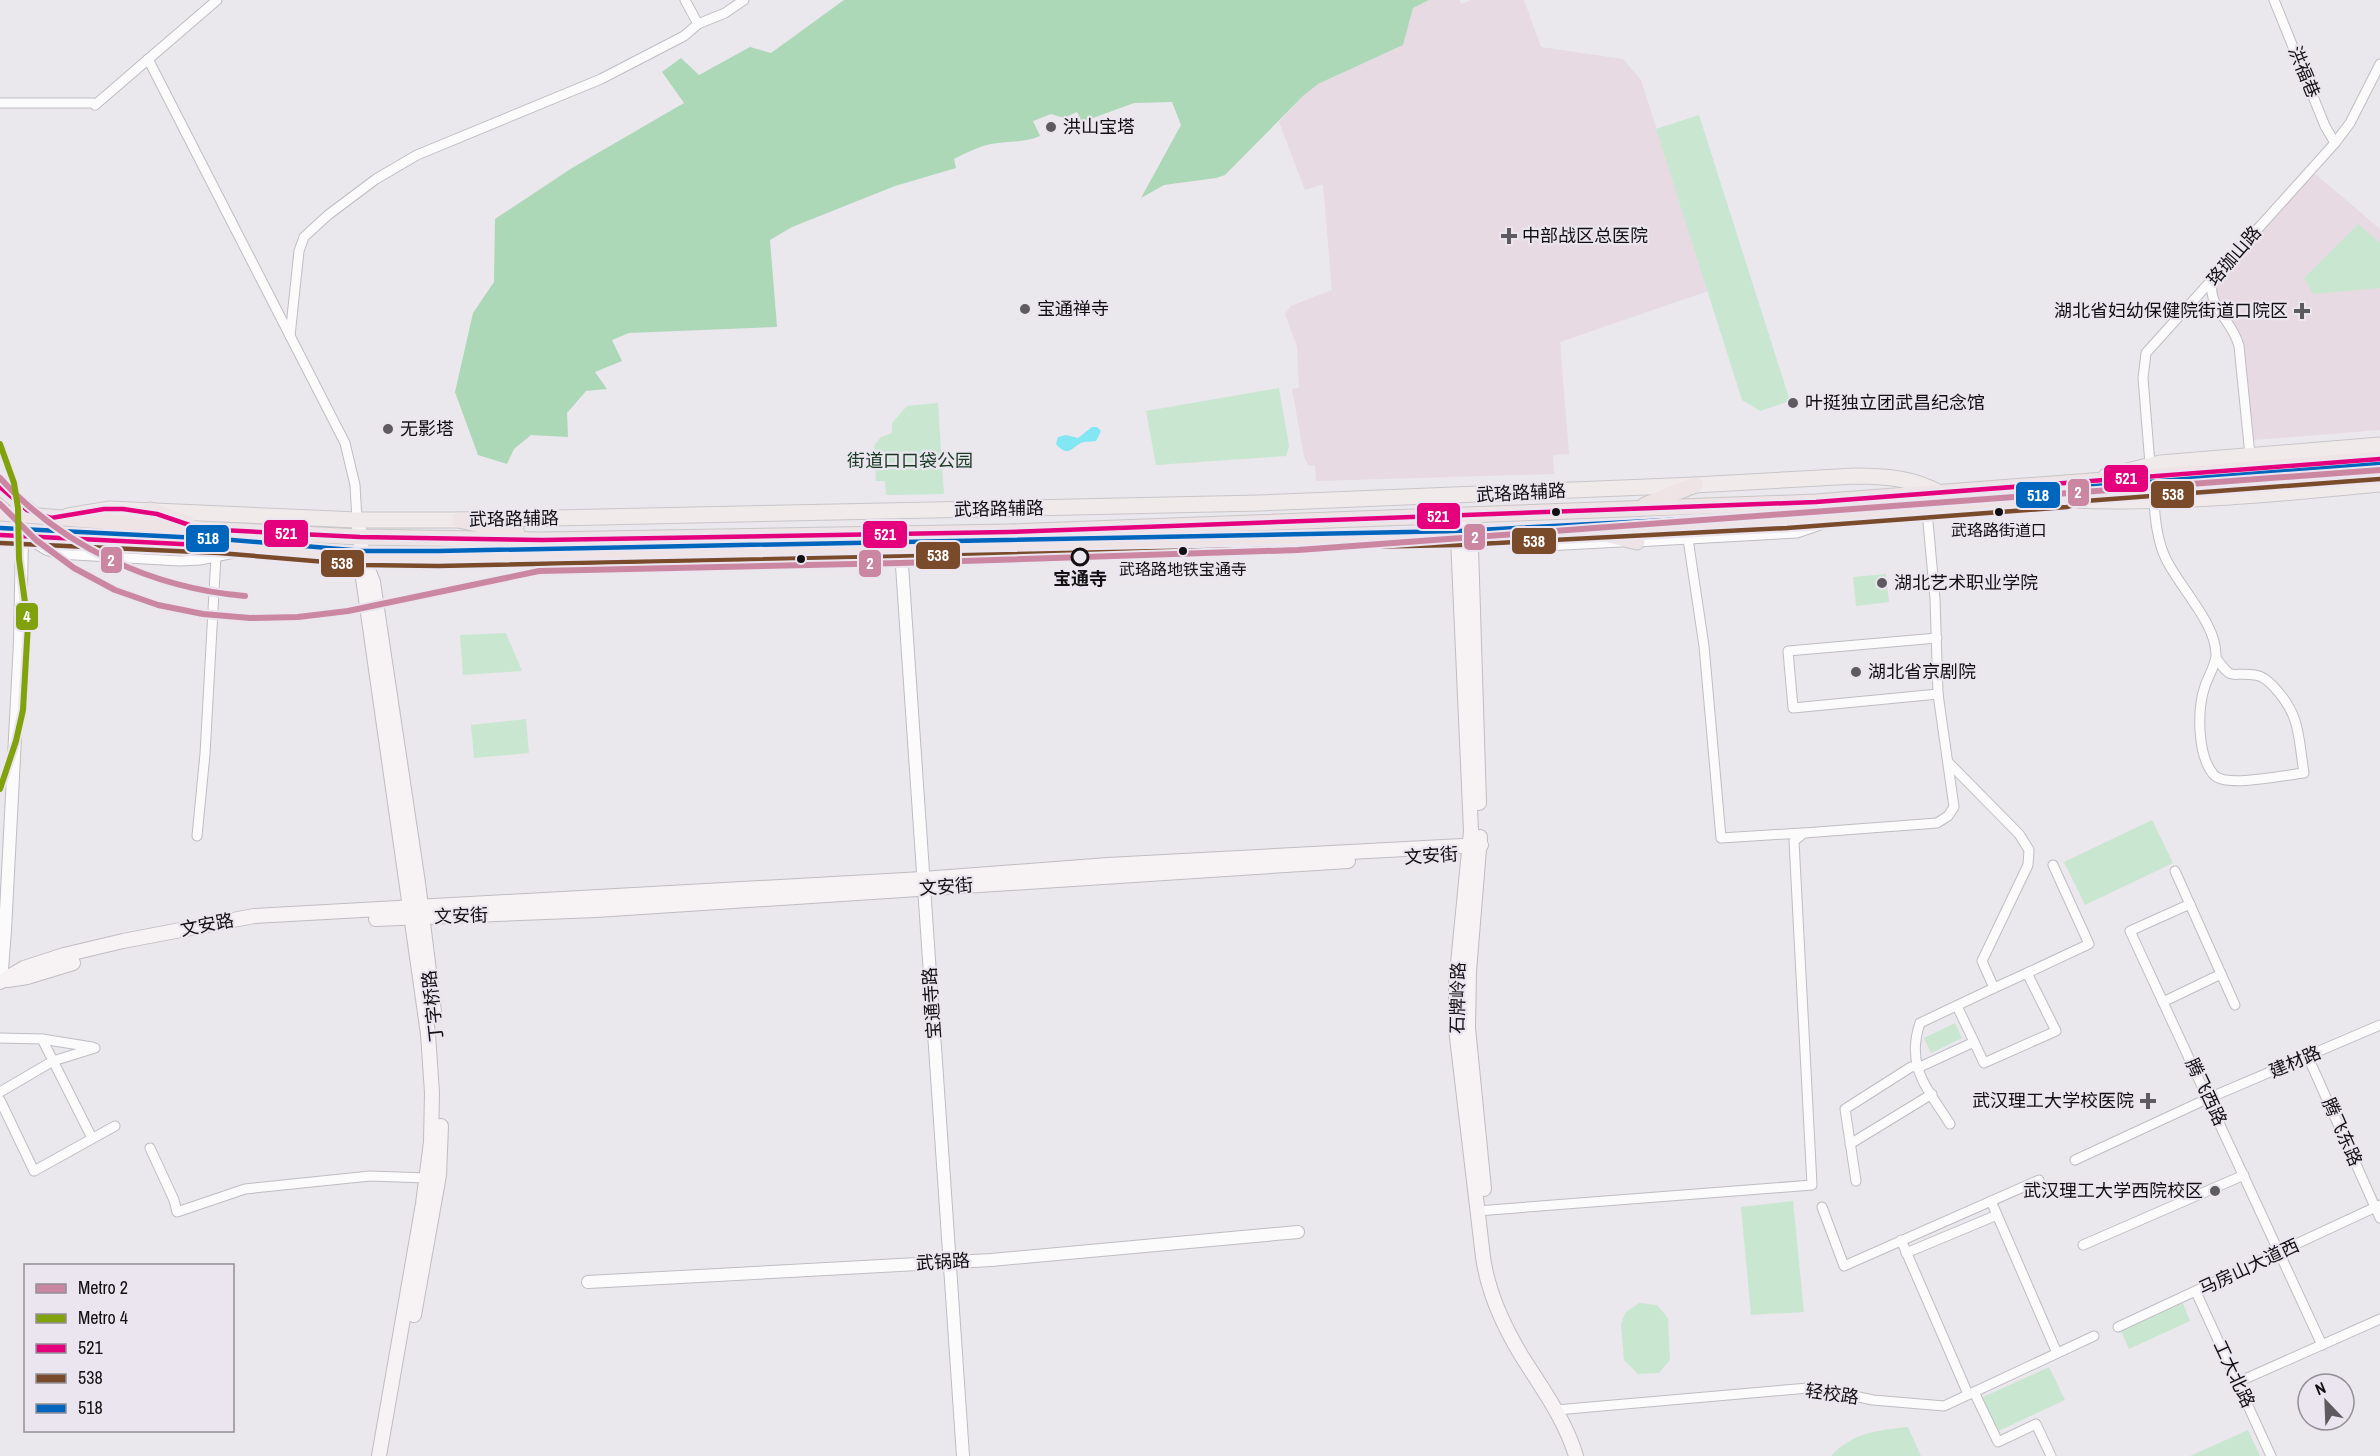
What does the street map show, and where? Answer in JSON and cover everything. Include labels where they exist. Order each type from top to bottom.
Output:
[{"type":"highway","points":[[0,513],[201,529],[360,537],[543,540],[1008,532],[1816,502],[2380,459]]},
{"type":"highway","points":[[0,535],[261,548],[363,558],[438,559],[506,556],[901,551],[1464,537],[1927,511],[2066,500],[2084,494],[2380,471]]},
{"type":"highway","points":[[1634,509],[1695,485]]},
{"type":"highway","points":[[0,487],[36,516]]},
{"type":"highway","points":[[150,510],[177,518],[201,529]]},
{"type":"highway","points":[[459,520],[543,540]]},
{"type":"highway","points":[[1584,530],[1637,542]]},
{"type":"main road","points":[[2084,482],[2150,464],[2380,445]]},
{"type":"main road","name":"武珞路辅路","points":[[59,518],[110,508],[357,520],[459,520],[1203,505],[1879,476],[1914,481],[1938,492]]},
{"type":"main road","points":[[2066,500],[2154,501],[2295,493],[2380,484]]},
{"type":"main road","name":"石牌岭路","points":[[1463,516],[1475,849],[1456,984],[1456,1029],[1481,1210],[1484,1268],[1499,1315],[1575,1430],[1584,1456]]},
{"type":"main road","name":"丁字桥路","points":[[357,520],[363,558],[363,578],[417,913],[441,1093],[439,1175],[388,1456]]},
{"type":"main road","name":"文安街","points":[[417,913],[924,884],[1108,865],[1475,849]]},
{"type":"main road","name":"丁字桥路","points":[[379,1456],[427,1178],[431,1142],[432,1093],[417,913]]},
{"type":"main road","name":"文安路","points":[[0,982],[24,968],[74,953],[123,941],[254,916],[417,913]]},
{"type":"main road","name":"石牌岭路","points":[[1560,1409],[1576,1456]]},
{"type":"street","points":[[0,103],[93,103],[95,105],[217,0]]},
{"type":"street","points":[[685,0],[698,24]]},
{"type":"street","points":[[290,336],[299,251],[304,237],[328,215],[376,179],[417,155],[601,79],[684,36],[698,24],[725,13],[744,0]]},
{"type":"street","name":"洪福巷","points":[[2274,0],[2325,126],[2335,143]]},
{"type":"street","points":[[148,59],[345,443],[355,485],[357,520]]},
{"type":"street","name":"珞珈山路","points":[[2150,464],[2143,378],[2146,353],[2335,143],[2350,123],[2380,64]]},
{"type":"street","points":[[2212,282],[2213,301],[2234,331],[2239,346],[2250,455]]},
{"type":"street","points":[[2154,501],[2156,524],[2164,557],[2202,617],[2213,641],[2216,658],[2226,673],[2234,676],[2252,674],[2263,676],[2286,700],[2292,710],[2299,733],[2304,774],[2229,782],[2216,777],[2207,765],[2200,721],[2204,690],[2216,658]]},
{"type":"street","points":[[1688,539],[1704,646],[1722,838],[1937,823],[1954,807],[1938,694],[1935,599],[1927,511]]},
{"type":"street","points":[[1490,536],[1527,547],[1637,542],[1797,533],[1843,517]]},
{"type":"street","points":[[22,535],[46,550],[58,554],[180,561],[200,560],[261,548]]},
{"type":"street","points":[[0,987],[4,878],[20,642],[22,535]]},
{"type":"street","name":"宝通寺路","points":[[901,551],[963,1456]]},
{"type":"street","points":[[197,836],[205,754],[216,556]]},
{"type":"street","points":[[1936,638],[1788,651],[1793,708],[1938,694]]},
{"type":"street","points":[[1948,762],[2019,834],[2029,850],[2028,865],[1982,961],[1994,988]]},
{"type":"street","points":[[1481,1210],[1812,1185],[1793,847],[1794,841],[1803,833]]},
{"type":"street","points":[[1950,1124],[1917,1067],[1914,1047],[1920,1023],[2090,944],[2053,865]]},
{"type":"street","points":[[2175,871],[2235,1005]]},
{"type":"street","name":"腾飞西路","points":[[2190,904],[2130,931],[2322,1345]]},
{"type":"street","points":[[1957,1006],[1984,1063],[2056,1030],[2027,973]]},
{"type":"street","points":[[2163,1002],[2221,975]]},
{"type":"street","name":"建材路","points":[[2075,1160],[2209,1098],[2380,1025]]},
{"type":"street","points":[[0,1038],[42,1039],[94,1048],[53,1061],[0,1092]]},
{"type":"street","points":[[42,1039],[92,1138]]},
{"type":"street","points":[[1856,1180],[1845,1109],[1911,1067],[1922,1066],[1974,1042]]},
{"type":"street","name":"腾飞东路","points":[[2308,1057],[2378,1207],[2380,1218]]},
{"type":"street","points":[[1850,1144],[1932,1094]]},
{"type":"street","points":[[0,1100],[34,1171],[115,1126]]},
{"type":"street","points":[[150,1148],[174,1200],[177,1212],[245,1189],[370,1176],[427,1178]]},
{"type":"street","points":[[2082,1245],[2244,1175]]},
{"type":"street","points":[[1822,1207],[1844,1266],[2039,1180]]},
{"type":"street","points":[[1991,1201],[2057,1353]]},
{"type":"street","name":"马房山大道西","points":[[2118,1327],[2378,1207]]},
{"type":"street","points":[[1906,1253],[1997,1215]]},
{"type":"street","name":"武锅路","points":[[588,1282],[950,1262],[1298,1232]]},
{"type":"street","points":[[1901,1240],[1971,1393],[1998,1442],[2036,1424],[2051,1456]]},
{"type":"street","name":"工大北路","points":[[2196,1292],[2271,1456]]},
{"type":"street","points":[[2238,1382],[2380,1319]]},
{"type":"street","name":"轻校路","points":[[1560,1409],[1808,1388],[1872,1400],[1944,1406],[2094,1336]]},
{"type":"shaded area","name":"中部战区总医院","points":[[1429,0],[1459,0],[1461,4],[1472,0],[1524,0],[1541,47],[1623,59],[1641,80],[1708,291],[1560,342],[1569,454],[1553,455],[1554,474],[1316,481],[1315,466],[1308,465],[1304,456],[1292,389],[1299,388],[1297,347],[1285,314],[1291,306],[1332,290],[1323,184],[1305,190],[1279,122],[1303,96],[1318,84],[1403,45],[1413,8]]},
{"type":"shaded area","name":"湖北省妇幼保健院街道口院区","points":[[2313,172],[2380,229],[2380,430],[2253,440],[2242,337],[2216,300],[2215,284]]},
{"type":"green space","points":[[844,0],[1429,0],[1413,8],[1403,45],[1318,84],[1303,96],[1225,175],[1164,185],[1141,198],[1181,125],[1172,102],[1134,103],[1082,122],[1077,112],[1064,118],[1051,114],[1033,121],[1040,136],[976,148],[954,159],[956,168],[895,186],[792,227],[770,240],[777,327],[629,333],[612,340],[622,361],[595,372],[607,389],[586,391],[567,413],[568,437],[531,435],[514,449],[507,464],[478,455],[455,392],[473,313],[494,282],[495,219],[572,168],[684,103],[662,72],[681,58],[699,75],[750,47],[771,53]]},
{"type":"green space","points":[[1699,115],[1790,401],[1760,411],[1742,400],[1656,129]]},
{"type":"green space","points":[[2358,224],[2380,243],[2380,288],[2313,294],[2304,278]]},
{"type":"green space","points":[[1279,388],[1289,446],[1286,456],[1156,465],[1146,411]]},
{"type":"green space","name":"街道口口袋公园","points":[[938,403],[944,494],[886,495],[885,481],[876,481],[874,446],[881,437],[892,433],[892,423],[907,406]]},
{"type":"green space","points":[[1886,574],[1889,602],[1856,606],[1853,577]]},
{"type":"green space","points":[[506,633],[522,671],[463,675],[460,635]]},
{"type":"green space","points":[[526,719],[529,753],[474,758],[471,725]]},
{"type":"green space","points":[[2152,820],[2173,863],[2085,905],[2064,862]]},
{"type":"green space","points":[[1955,1023],[1962,1038],[1931,1053],[1924,1038]]},
{"type":"green space","points":[[1793,1201],[1804,1312],[1751,1315],[1741,1207]]},
{"type":"green space","points":[[1639,1303],[1657,1305],[1668,1318],[1670,1360],[1659,1373],[1638,1374],[1624,1360],[1621,1325],[1625,1313]]},
{"type":"green space","points":[[2183,1303],[2190,1321],[2129,1349],[2121,1331]]},
{"type":"green space","points":[[2049,1367],[2065,1400],[1996,1432],[1981,1398]]},
{"type":"green space","points":[[1908,1427],[1921,1456],[1831,1456],[1847,1442],[1866,1434]]},
{"type":"green space","points":[[2248,1430],[2260,1456],[2190,1456]]},
{"type":"water","points":[[1092,427],[1097,427],[1101,431],[1096,441],[1083,442],[1067,451],[1056,444],[1058,437],[1066,435],[1078,438]]},
{"type":"metro line","name":"4","points":[[0,444],[14,483],[18,508],[19,559],[28,624],[23,710],[16,741],[0,789]]},
{"type":"metro line","name":"2","points":[[0,504],[36,540],[74,568],[115,590],[158,605],[203,614],[250,618],[298,617],[348,611],[539,571],[900,563],[1298,550],[2380,470]]},
{"type":"metro line","name":"2","points":[[0,478],[25,503],[52,524],[81,544],[111,560],[176,584],[245,596]]},
{"type":"transit line","name":"521","points":[[0,487],[27,510],[51,518],[104,509],[123,509],[157,514],[201,529],[360,537],[543,540],[1008,532],[1816,502],[2380,459]]},
{"type":"transit line","name":"518","points":[[0,528],[220,539],[363,551],[1458,531],[1787,514],[2065,493],[2083,487],[2379,464]]},
{"type":"transit line","name":"538","points":[[0,543],[219,553],[362,565],[438,566],[1458,545],[1787,528],[2067,507],[2085,501],[2380,479]]},
{"type":"transit line","name":"521","points":[[0,535],[221,546]]},
{"type":"place","name":"洪山宝塔","points":[[1051,127]]},
{"type":"place","name":"中部战区总医院","points":[[1509,236]]},
{"type":"place","name":"宝通禅寺","points":[[1025,309]]},
{"type":"place","name":"湖北省妇幼保健院街道口院区","points":[[2302,311]]},
{"type":"place","name":"叶挺独立团武昌纪念馆","points":[[1793,403]]},
{"type":"place","name":"无影塔","points":[[388,429]]},
{"type":"place","name":"武珞路街道口","points":[[1999,512]]},
{"type":"place","name":"武珞路地铁宝通寺","points":[[1183,551]]},
{"type":"place","name":"宝通寺","points":[[1080,557]]},
{"type":"place","name":"湖北艺术职业学院","points":[[1882,583]]},
{"type":"place","name":"湖北省京剧院","points":[[1856,672]]},
{"type":"place","name":"武汉理工大学校医院","points":[[2148,1101]]},
{"type":"place","name":"武汉理工大学西院校区","points":[[2215,1191]]}]
